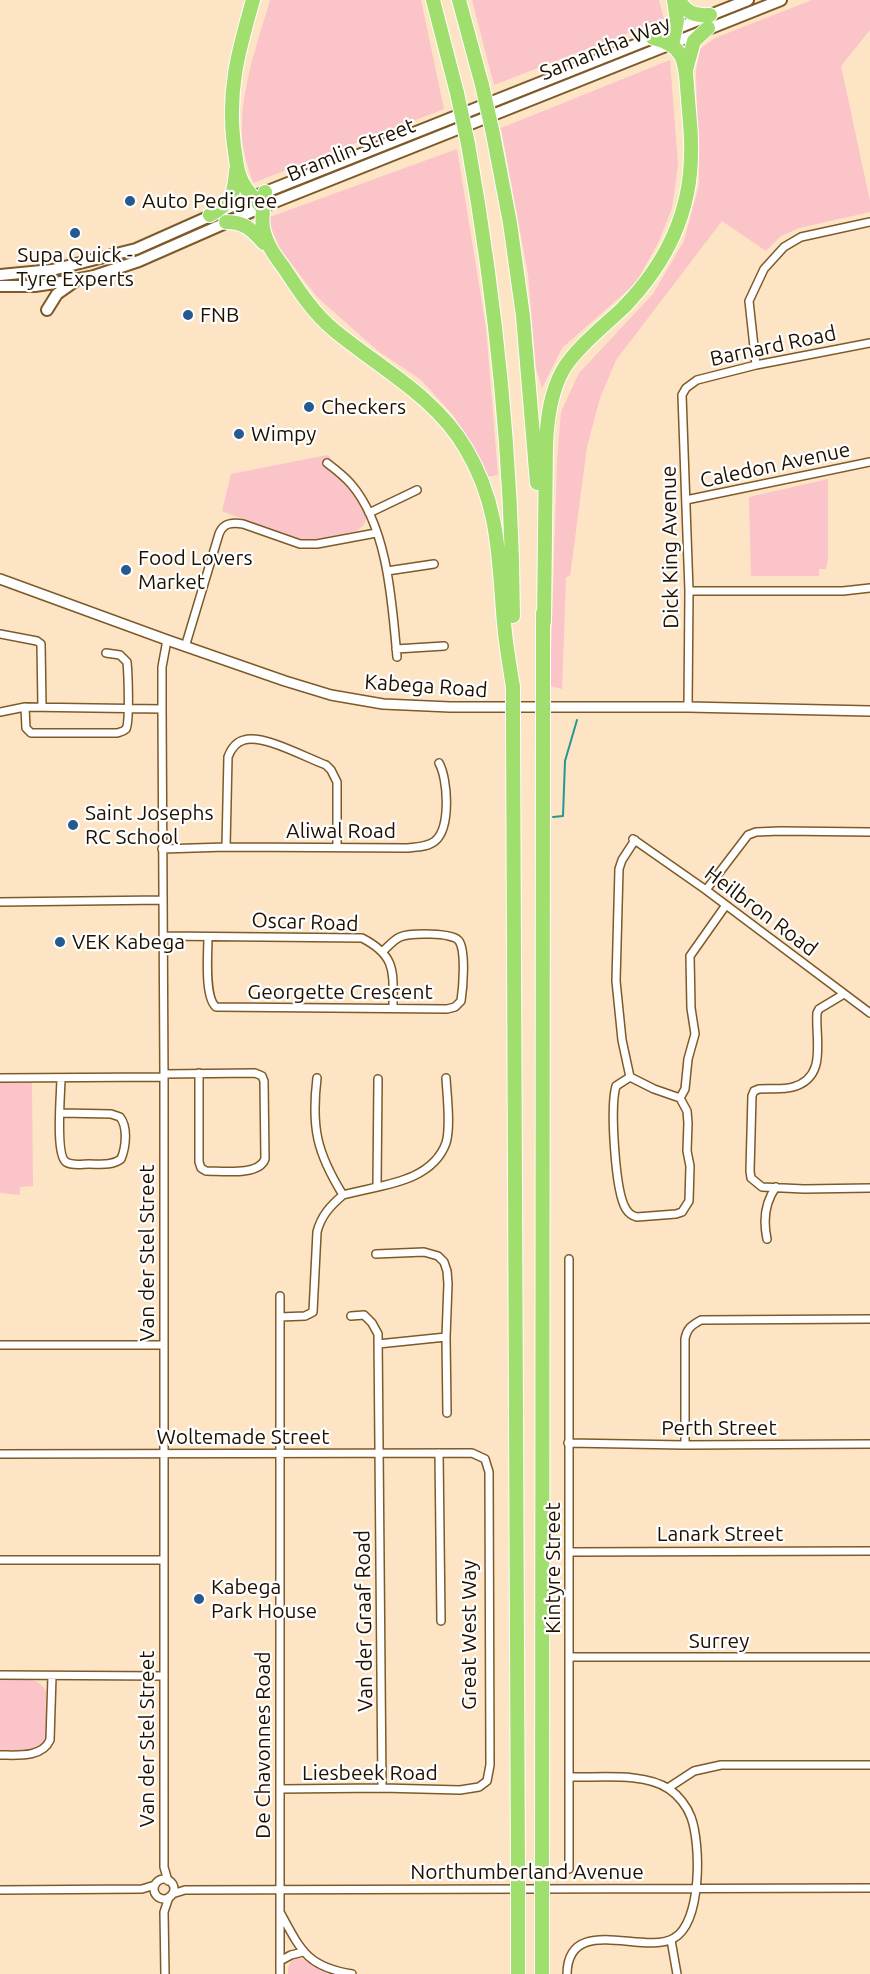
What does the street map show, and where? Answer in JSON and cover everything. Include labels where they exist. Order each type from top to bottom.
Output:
[{"type":"highway","points":[[253,0],[238,57],[231,99],[240,178],[261,201],[263,230],[272,251]]},
{"type":"highway","points":[[433,0],[457,93],[485,240],[504,399],[510,494],[513,687],[518,1974]]},
{"type":"highway","points":[[459,0],[482,85],[510,223],[525,339],[538,494],[544,622]]},
{"type":"highway","points":[[542,1974],[543,685],[546,445],[551,401],[563,370],[643,286],[658,266],[671,243],[687,196],[692,152],[686,71],[673,38],[676,10],[674,0]]},
{"type":"highway","points":[[679,0],[691,14],[701,16],[709,22],[694,41],[686,71]]},
{"type":"highway","points":[[653,38],[673,38]]},
{"type":"highway","points":[[210,215],[224,207],[234,193],[237,164]]},
{"type":"highway","points":[[225,222],[240,223],[251,228],[272,251],[314,310],[334,330],[433,407],[448,423],[475,464],[489,496],[494,521],[501,566],[505,633],[513,687]]},
{"type":"main road","name":"Samantha Way","points":[[477,120],[673,38],[709,22],[748,0]]},
{"type":"main road","name":"Samantha Way","points":[[709,22],[781,0]]},
{"type":"main road","name":"Samantha Way","points":[[474,108],[653,38]]},
{"type":"main road","name":"Bramlin Street","points":[[0,286],[35,285],[82,278],[139,261],[225,222],[261,201],[474,108]]},
{"type":"main road","name":"Bramlin Street","points":[[0,275],[52,270],[136,249],[210,215],[261,201],[477,120]]},
{"type":"main road","points":[[48,310],[57,294],[82,278]]},
{"type":"street","points":[[756,365],[749,301],[764,269],[784,247],[801,237],[870,222]]},
{"type":"street","name":"Barnard Road","points":[[686,388],[697,380],[756,365],[870,343]]},
{"type":"street","name":"Dick King Avenue","points":[[686,388],[681,404],[689,591],[688,707]]},
{"type":"street","name":"Caledon Avenue","points":[[686,500],[870,462]]},
{"type":"street","points":[[327,463],[351,483],[369,513],[387,571],[397,657]]},
{"type":"street","points":[[369,513],[417,490]]},
{"type":"street","points":[[185,647],[221,528],[230,523],[243,524],[292,542],[308,545],[376,533]]},
{"type":"street","points":[[387,571],[434,564]]},
{"type":"street","name":"Kabega Road","points":[[0,579],[185,647],[331,695],[382,704],[492,708],[688,707],[870,711]]},
{"type":"street","points":[[689,591],[843,591],[870,588]]},
{"type":"street","points":[[0,634],[37,641],[41,644],[42,707]]},
{"type":"street","name":"Van der Stel Street","points":[[166,640],[162,667],[163,1676],[164,1867],[171,1889]]},
{"type":"street","points":[[396,649],[444,646]]},
{"type":"street","points":[[26,708],[28,732],[36,734],[121,732],[127,726],[127,662],[120,655],[106,653]]},
{"type":"street","points":[[0,712],[42,707],[162,709]]},
{"type":"street","points":[[226,847],[228,757],[236,744],[247,739],[261,740],[326,765],[331,770],[337,782],[336,847]]},
{"type":"street","name":"Aliwal Road","points":[[162,849],[408,848],[429,845],[444,829],[446,785],[439,763]]},
{"type":"street","points":[[706,890],[748,835],[756,832],[870,832]]},
{"type":"street","name":"Heilbron Road","points":[[630,1077],[622,1040],[616,972],[620,869],[633,839],[869,1010]]},
{"type":"street","points":[[0,902],[163,900]]},
{"type":"street","points":[[680,1098],[685,1089],[688,1059],[695,1034],[691,1008],[690,957],[726,905]]},
{"type":"street","name":"Oscar Road","points":[[163,936],[362,938],[371,942],[391,964],[393,1008]]},
{"type":"street","name":"Georgette Crescent","points":[[208,936],[209,992],[212,1004],[216,1007],[447,1008],[458,1004],[462,994],[460,942],[451,936],[406,936],[396,940],[382,952]]},
{"type":"street","points":[[844,994],[819,1009],[817,1013],[816,1065],[811,1077],[793,1087],[759,1089],[752,1096],[752,1178],[762,1187],[870,1188]]},
{"type":"street","points":[[0,1078],[62,1078],[200,1073],[255,1073],[262,1076],[265,1159],[263,1165],[250,1170],[206,1171],[201,1168],[199,1162],[200,1073]]},
{"type":"street","points":[[630,1077],[680,1098],[687,1111],[688,1123],[690,1192],[687,1207],[676,1215],[632,1215],[622,1201],[616,1170],[614,1098],[616,1086],[630,1077]]},
{"type":"street","points":[[61,1113],[111,1114],[120,1117],[124,1124],[125,1136],[121,1159],[110,1164],[67,1163],[61,1156],[61,1113],[62,1078]]},
{"type":"street","points":[[318,1078],[315,1117],[318,1145],[343,1195]]},
{"type":"street","points":[[280,1317],[305,1316],[313,1312],[317,1232],[325,1213],[343,1195],[413,1177],[438,1156],[446,1143],[446,1078]]},
{"type":"street","points":[[377,1186],[378,1079]]},
{"type":"street","points":[[767,1239],[765,1213],[769,1198],[776,1187]]},
{"type":"street","points":[[376,1254],[424,1252],[438,1256],[444,1262],[448,1284],[447,1413]]},
{"type":"street","name":"Kintyre Street","points":[[569,1259],[568,1443],[571,1552],[569,1869]]},
{"type":"street","name":"De Chavonnes Road","points":[[280,1296],[281,1914],[303,1952],[321,1966],[352,1974]]},
{"type":"street","points":[[351,1316],[359,1314],[368,1318],[375,1328],[378,1344],[446,1337]]},
{"type":"street","points":[[685,1445],[685,1339],[689,1327],[701,1320],[870,1319]]},
{"type":"street","name":"Van der Graaf Road","points":[[378,1344],[382,1788]]},
{"type":"street","points":[[0,1345],[164,1345]]},
{"type":"street","name":"Perth Street","points":[[568,1443],[870,1444]]},
{"type":"street","points":[[439,1453],[441,1621]]},
{"type":"street","name":"Woltemade Street","points":[[0,1454],[472,1453],[485,1459]]},
{"type":"street","name":"Great West Way","points":[[460,1790],[483,1785],[489,1775],[490,1765],[489,1472],[485,1459]]},
{"type":"street","name":"Lanark Street","points":[[571,1552],[870,1551]]},
{"type":"street","points":[[0,1560],[164,1560]]},
{"type":"street","name":"Surrey","points":[[569,1657],[870,1657]]},
{"type":"street","points":[[0,1675],[163,1676]]},
{"type":"street","points":[[0,1755],[35,1753],[47,1747],[50,1740],[52,1676]]},
{"type":"street","points":[[668,1788],[694,1771],[722,1765],[870,1765]]},
{"type":"street","points":[[567,1974],[572,1953],[583,1943],[671,1940],[679,1935],[688,1922],[697,1888],[695,1832],[692,1819],[681,1801],[668,1788],[637,1778],[570,1777]]},
{"type":"street","name":"Liesbeek Road","points":[[280,1789],[460,1790]]},
{"type":"street","name":"Van der Stel Street","points":[[157,1883],[164,1867]]},
{"type":"street","points":[[157,1883],[157,1896],[164,1912]]},
{"type":"street","points":[[0,1890],[142,1889],[157,1883],[171,1889]]},
{"type":"street","name":"Northumberland Avenue","points":[[171,1889],[870,1888]]},
{"type":"street","points":[[142,1889],[157,1896]]},
{"type":"street","points":[[157,1896],[171,1889]]},
{"type":"street","points":[[165,1974],[164,1912],[171,1889]]},
{"type":"street","points":[[280,1974],[281,1914]]},
{"type":"street","points":[[671,1940],[676,1974]]},
{"type":"street","points":[[280,1961],[303,1952]]},
{"type":"shaded area","points":[[270,0],[421,0],[444,109],[253,183],[244,151],[242,114],[249,75]]},
{"type":"shaded area","points":[[472,0],[659,0],[664,19],[494,85]]},
{"type":"shaded area","points":[[812,0],[870,0],[870,30],[841,66],[870,201],[870,212],[799,228],[781,236],[766,251],[722,221],[616,360],[600,398],[587,447],[570,576],[566,577],[562,689],[550,686],[557,462],[561,412],[579,373],[653,294],[684,241],[699,185],[696,71],[700,49],[715,38]]},
{"type":"shaded area","points":[[670,60],[678,165],[672,208],[659,241],[636,283],[562,348],[542,388],[536,368],[528,274],[501,128]]},
{"type":"shaded area","points":[[457,149],[486,328],[498,475],[485,477],[472,445],[453,415],[420,379],[378,351],[317,297],[280,249],[267,218]]},
{"type":"shaded area","points":[[327,455],[331,458],[322,462],[353,491],[367,515],[364,525],[356,531],[310,541],[292,538],[222,511],[231,474]]},
{"type":"shaded area","points":[[828,479],[826,569],[819,569],[819,576],[751,576],[749,497]]},
{"type":"shaded area","points":[[32,1081],[33,1186],[20,1187],[20,1195],[0,1193],[0,1082]]},
{"type":"shaded area","points":[[0,1680],[32,1680],[46,1691],[47,1731],[42,1745],[38,1748],[0,1750]]},
{"type":"shaded area","points":[[299,1958],[329,1974],[288,1974],[290,1963]]},
{"type":"waterway","points":[[553,817],[563,816],[565,761],[577,720]]},
{"type":"place","name":"Auto Pedigree","points":[[130,201]]},
{"type":"place","name":"Supa Quick - Tyre Experts","points":[[75,233]]},
{"type":"place","name":"FNB","points":[[188,315]]},
{"type":"place","name":"Checkers","points":[[309,407]]},
{"type":"place","name":"Wimpy","points":[[239,434]]},
{"type":"place","name":"Food Lovers Market","points":[[126,570]]},
{"type":"place","name":"Saint Josephs RC School","points":[[73,825]]},
{"type":"place","name":"VEK Kabega","points":[[60,942]]},
{"type":"place","name":"Kabega Park House","points":[[199,1599]]}]
